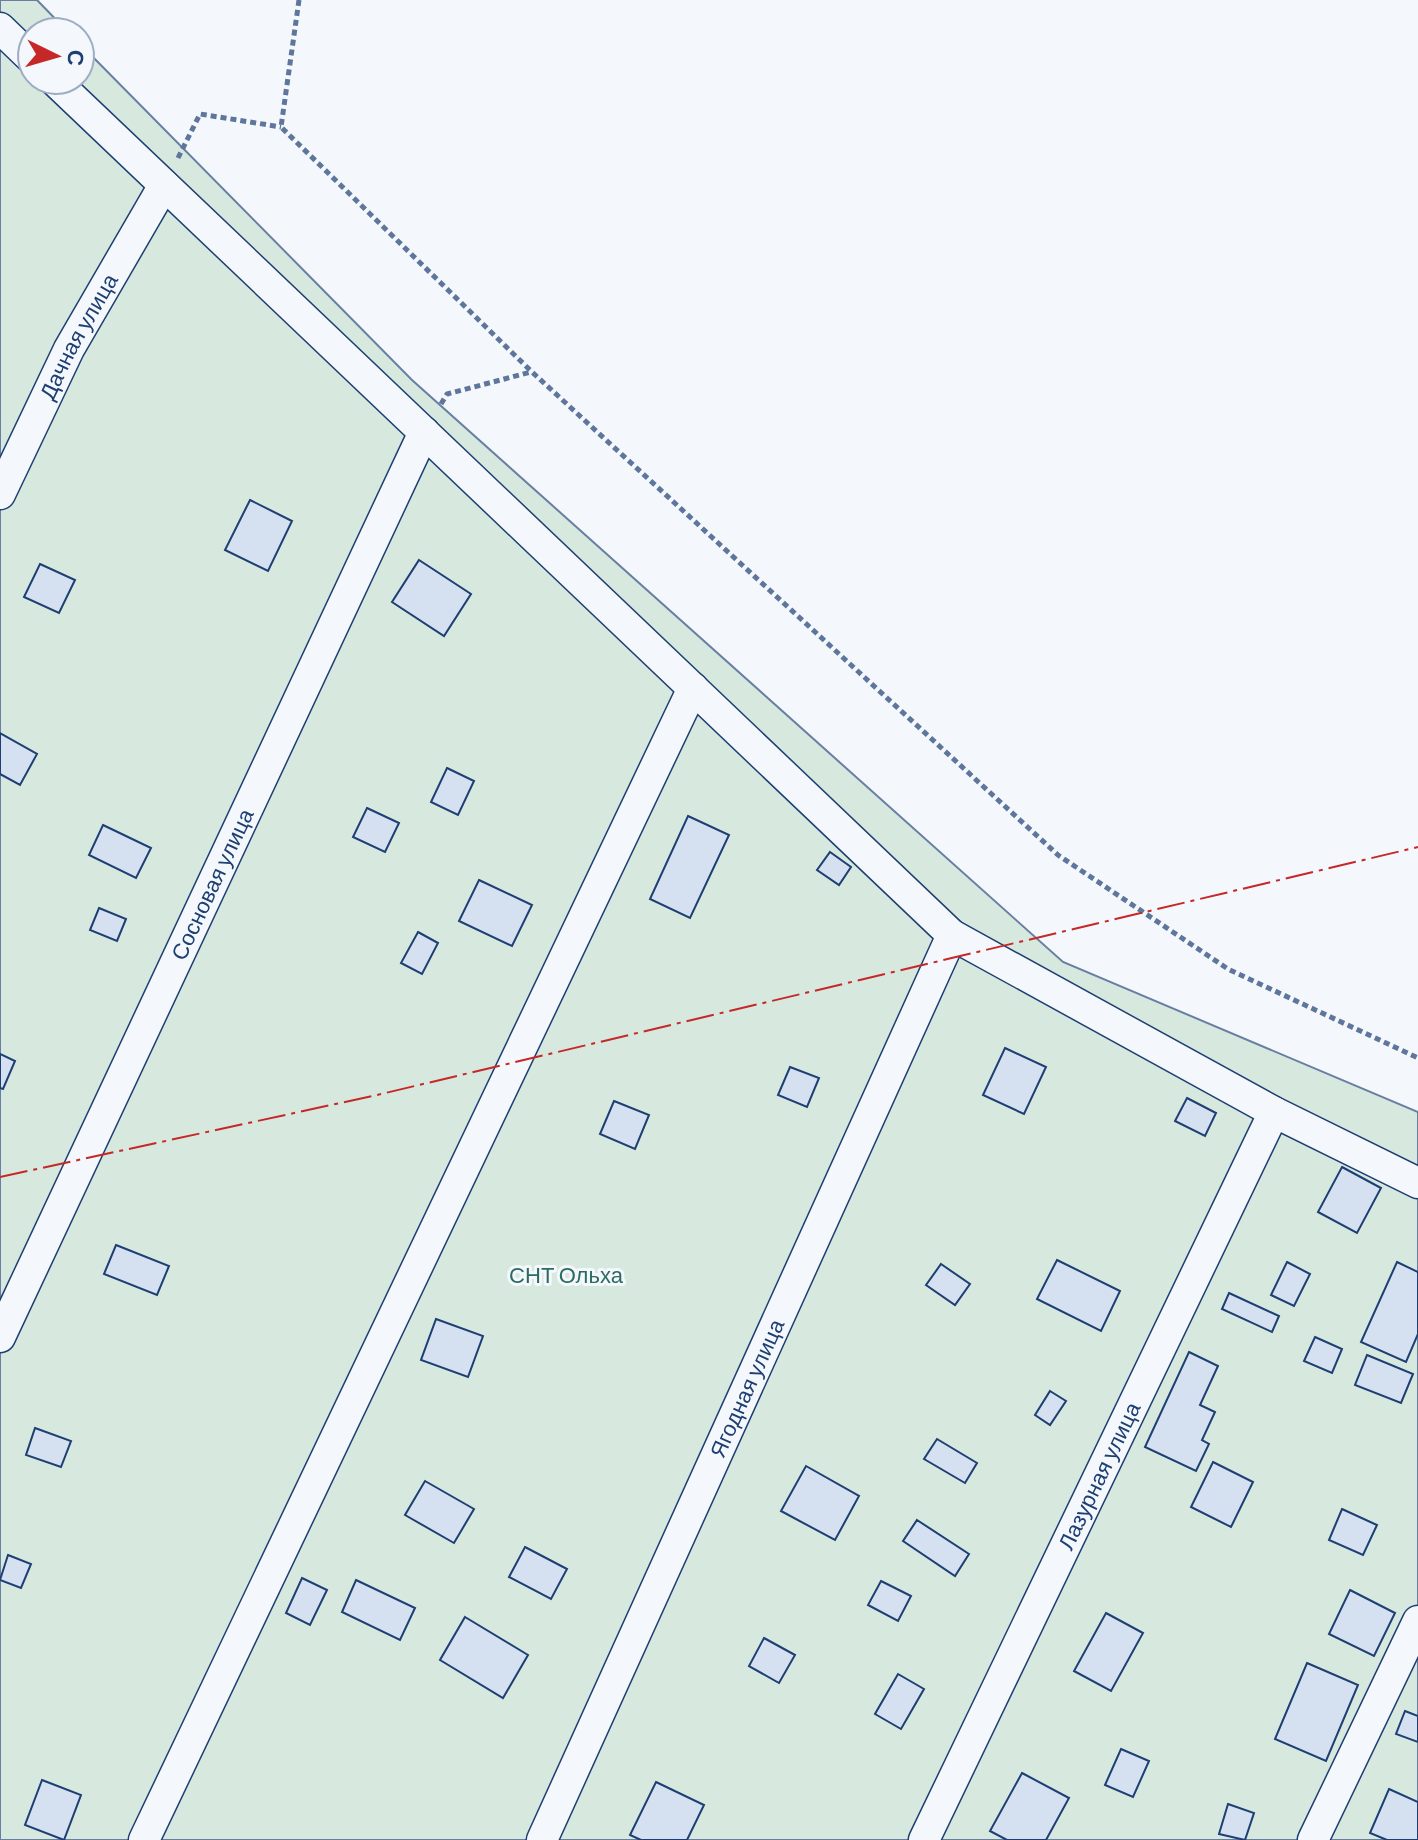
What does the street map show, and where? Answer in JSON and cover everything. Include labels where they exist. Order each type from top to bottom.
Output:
[{"type":"street","points":[[0,28],[16,44]]},
{"type":"street","points":[[71,96],[952,935],[1274,1112],[1418,1183]]},
{"type":"street","name":"Дачная улица","points":[[0,494],[69,349],[164,185]]},
{"type":"street","name":"Сосновая улица","points":[[0,1337],[424,432]]},
{"type":"street","points":[[144,1840],[693,688]]},
{"type":"street","name":"Ягодная улица","points":[[542,1840],[952,935]]},
{"type":"street","name":"Лазурная улица","points":[[924,1840],[1274,1112]]},
{"type":"street","points":[[1313,1840],[1418,1621]]},
{"type":"path","points":[[281,127],[299,0]]},
{"type":"path","points":[[164,185],[200,114],[281,127],[532,372],[1058,855],[1228,969],[1418,1058]]},
{"type":"path","points":[[424,432],[447,394],[532,372]]},
{"type":"green space","name":"СНТ Ольха","points":[[0,0],[37,0],[52,16],[16,16],[16,96],[96,96],[96,60],[412,380],[1063,962],[1418,1112],[1418,1840],[0,1840]]},
{"type":"building","points":[[250,500],[292,521],[268,571],[225,550]]},
{"type":"building","points":[[419,560],[471,594],[444,636],[392,602]]},
{"type":"building","points":[[40,564],[75,580],[59,613],[24,597]]},
{"type":"building","points":[[0,733],[37,754],[20,785],[0,774]]},
{"type":"building","points":[[447,768],[474,781],[458,815],[431,802]]},
{"type":"building","points":[[367,808],[399,823],[385,852],[353,837]]},
{"type":"building","points":[[688,816],[729,835],[690,918],[650,899]]},
{"type":"building","points":[[103,825],[151,848],[136,878],[89,855]]},
{"type":"building","points":[[830,852],[851,867],[839,885],[817,870]]},
{"type":"building","points":[[479,880],[532,905],[512,946],[459,921]]},
{"type":"building","points":[[99,908],[126,919],[117,941],[90,930]]},
{"type":"building","points":[[418,932],[438,943],[422,974],[401,963]]},
{"type":"building","points":[[1005,1048],[1046,1067],[1024,1114],[983,1095]]},
{"type":"building","points":[[0,1054],[15,1061],[3,1089],[0,1088]]},
{"type":"building","points":[[790,1067],[819,1078],[807,1107],[778,1095]]},
{"type":"building","points":[[1187,1098],[1216,1113],[1205,1136],[1175,1121]]},
{"type":"building","points":[[614,1101],[649,1115],[635,1149],[600,1134]]},
{"type":"building","points":[[1342,1167],[1381,1188],[1357,1233],[1318,1212]]},
{"type":"building","points":[[116,1245],[169,1266],[157,1295],[104,1274]]},
{"type":"building","points":[[1057,1260],[1120,1291],[1101,1331],[1037,1299]]},
{"type":"building","points":[[1287,1262],[1310,1274],[1294,1306],[1271,1295]]},
{"type":"building","points":[[1397,1262],[1418,1272],[1418,1334],[1406,1362],[1361,1342]]},
{"type":"building","points":[[941,1264],[970,1284],[955,1305],[926,1285]]},
{"type":"building","points":[[1229,1293],[1279,1316],[1272,1332],[1222,1309]]},
{"type":"building","points":[[436,1319],[483,1336],[468,1377],[421,1360]]},
{"type":"building","points":[[1315,1337],[1342,1349],[1332,1373],[1304,1361]]},
{"type":"building","points":[[1189,1352],[1218,1366],[1200,1405],[1215,1412],[1202,1440],[1209,1444],[1196,1471],[1145,1447]]},
{"type":"building","points":[[1367,1355],[1413,1374],[1401,1403],[1355,1385]]},
{"type":"building","points":[[1050,1391],[1066,1401],[1050,1425],[1035,1415]]},
{"type":"building","points":[[35,1428],[71,1441],[61,1467],[26,1455]]},
{"type":"building","points":[[937,1439],[977,1463],[965,1483],[924,1459]]},
{"type":"building","points":[[1213,1462],[1253,1482],[1231,1527],[1191,1507]]},
{"type":"building","points":[[806,1466],[859,1496],[835,1540],[781,1511]]},
{"type":"building","points":[[425,1481],[474,1509],[454,1543],[405,1515]]},
{"type":"building","points":[[1342,1509],[1377,1525],[1363,1555],[1329,1540]]},
{"type":"building","points":[[917,1520],[969,1554],[955,1576],[903,1541]]},
{"type":"building","points":[[525,1547],[567,1569],[551,1599],[509,1577]]},
{"type":"building","points":[[8,1555],[31,1564],[21,1588],[0,1580]]},
{"type":"building","points":[[302,1578],[327,1590],[310,1625],[286,1613]]},
{"type":"building","points":[[356,1580],[415,1608],[400,1640],[342,1612]]},
{"type":"building","points":[[881,1581],[911,1596],[898,1621],[868,1605]]},
{"type":"building","points":[[1350,1590],[1395,1613],[1374,1656],[1329,1634]]},
{"type":"building","points":[[1106,1613],[1143,1633],[1111,1691],[1074,1671]]},
{"type":"building","points":[[465,1617],[528,1655],[503,1698],[440,1660]]},
{"type":"building","points":[[764,1638],[795,1655],[779,1683],[749,1666]]},
{"type":"building","points":[[1307,1663],[1358,1685],[1326,1761],[1275,1739]]},
{"type":"building","points":[[898,1674],[924,1689],[901,1729],[875,1714]]},
{"type":"building","points":[[1405,1711],[1418,1716],[1418,1742],[1396,1734]]},
{"type":"building","points":[[1121,1749],[1149,1761],[1133,1797],[1105,1785]]},
{"type":"building","points":[[1022,1773],[1069,1798],[1046,1840],[1007,1840],[990,1831]]},
{"type":"building","points":[[42,1780],[81,1795],[64,1840],[25,1825]]},
{"type":"building","points":[[656,1782],[704,1805],[687,1840],[641,1840],[630,1835]]},
{"type":"building","points":[[1389,1789],[1418,1802],[1418,1840],[1387,1840],[1370,1833]]},
{"type":"building","points":[[1228,1804],[1254,1813],[1245,1840],[1219,1834]]},
{"type":"power","points":[[0,1177],[377,1095],[1418,847]]}]
